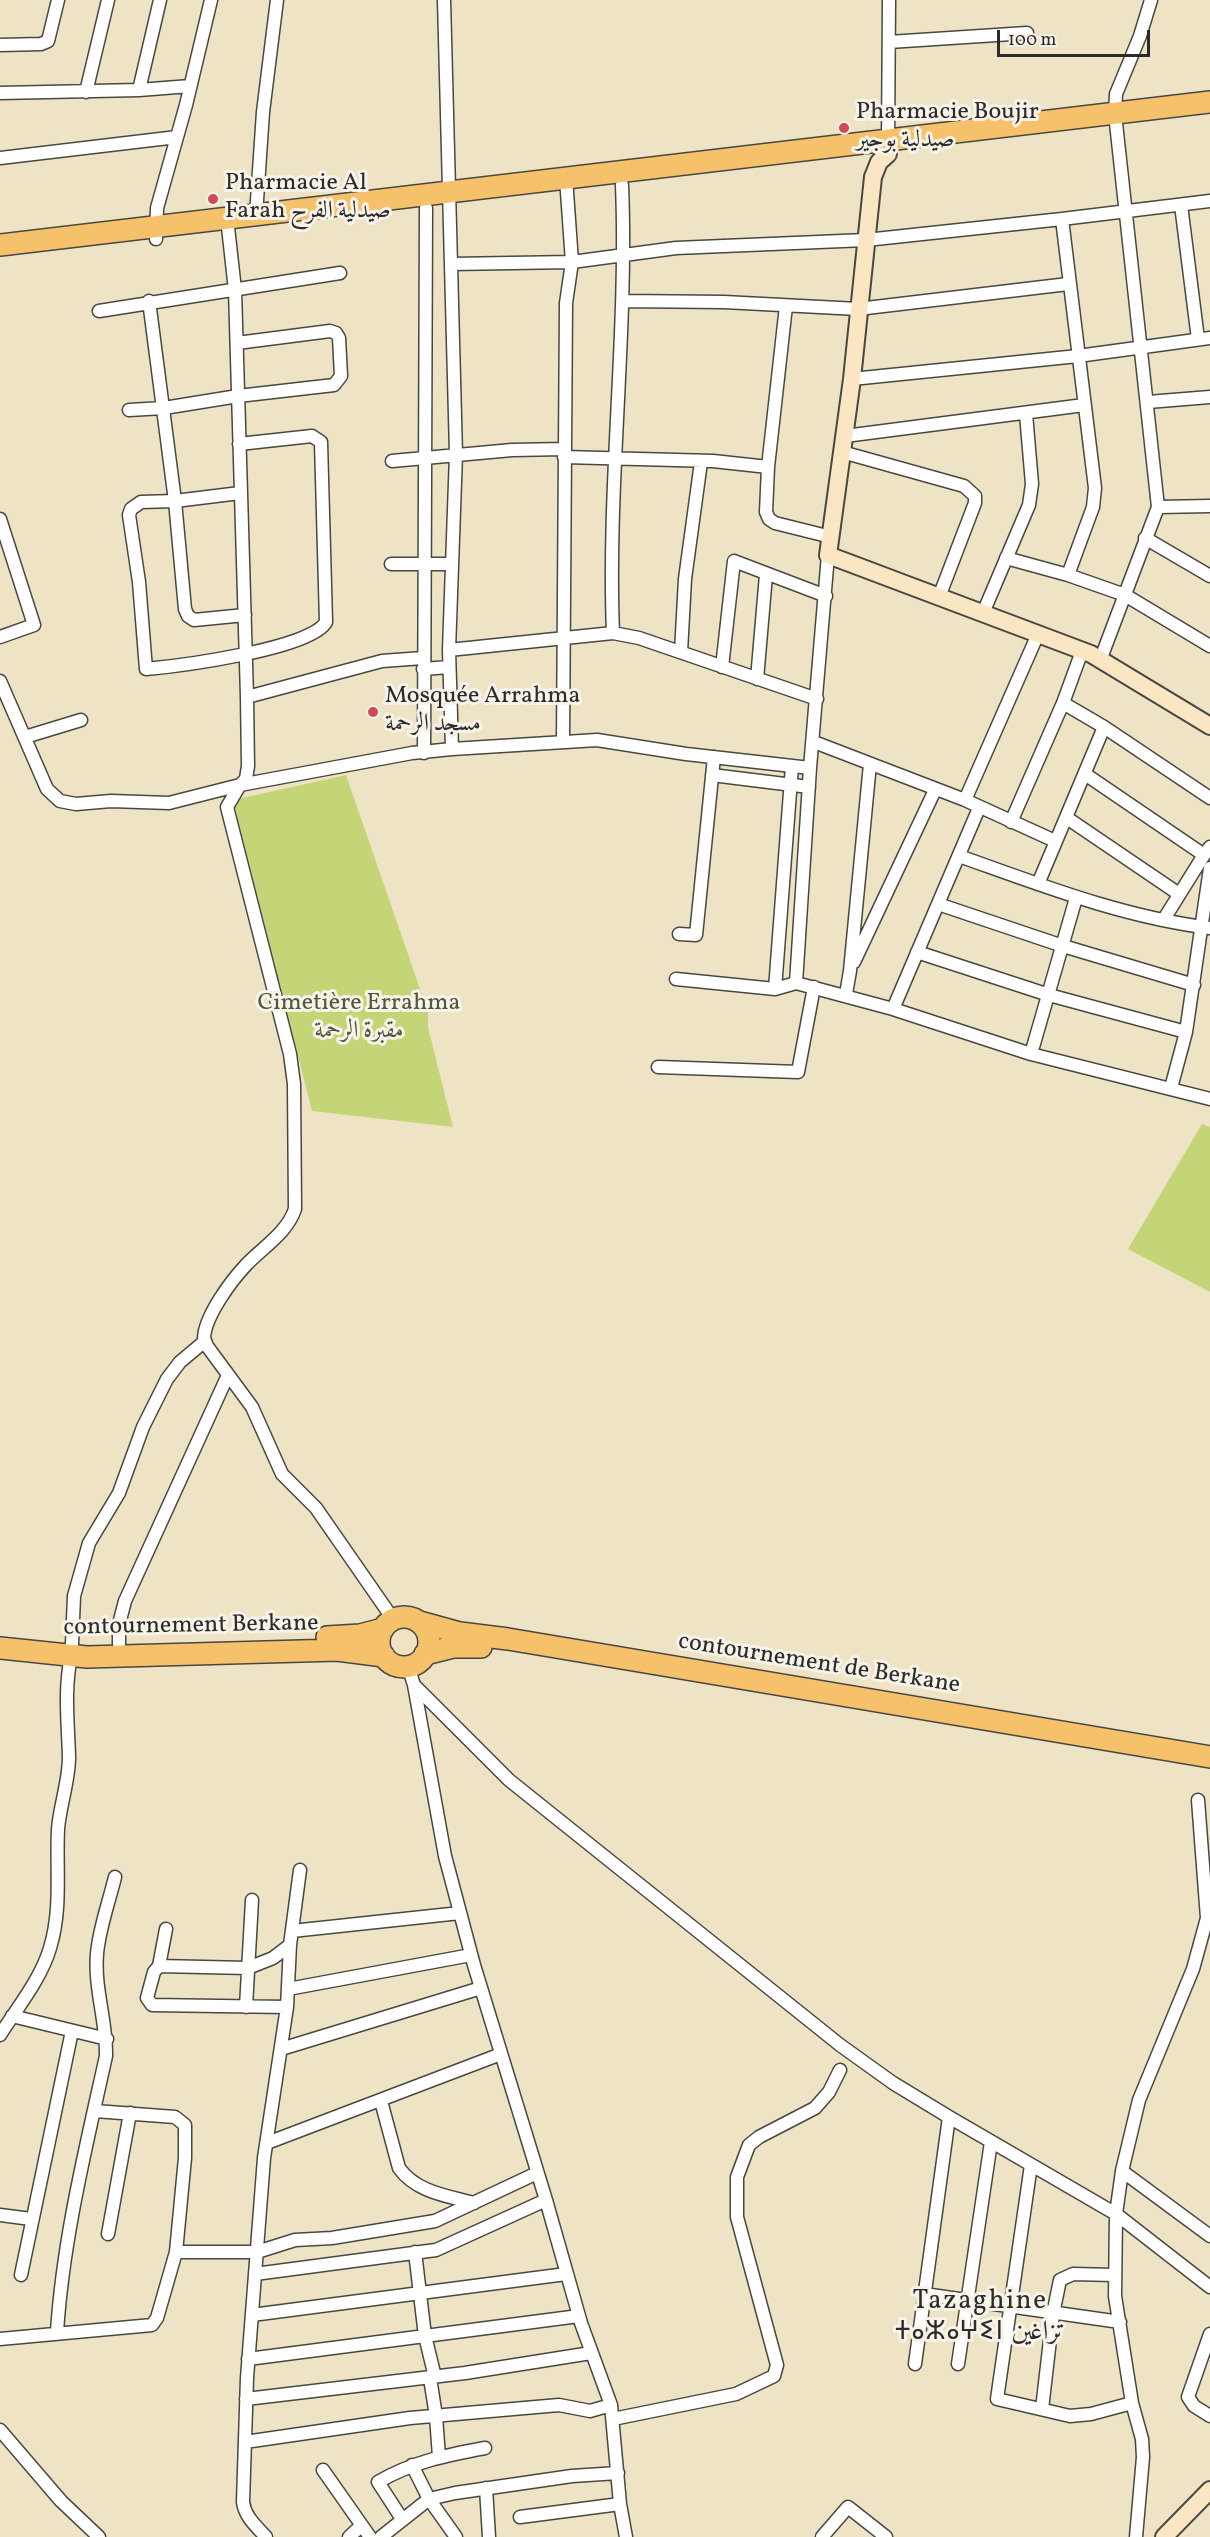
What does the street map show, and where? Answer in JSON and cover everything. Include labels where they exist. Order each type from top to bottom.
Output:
[{"type":"highway","points":[[1115,121],[1210,102]]},
{"type":"highway","points":[[228,225],[256,215],[450,199],[1115,121],[1210,116]]},
{"type":"highway","points":[[566,185],[622,185],[888,147]]},
{"type":"highway","points":[[0,245],[426,208],[450,199]]},
{"type":"highway","points":[[0,258],[155,233]]},
{"type":"highway","points":[[0,1636],[71,1650],[119,1644],[348,1636],[407,1617],[420,1622],[428,1634],[428,1648],[416,1668]]},
{"type":"highway","name":"contournement de Berkane","points":[[420,1622],[460,1633],[508,1639],[1210,1756]]},
{"type":"highway","points":[[388,1624],[379,1642],[384,1656],[394,1664],[416,1668],[453,1647],[496,1649],[1210,1768]]},
{"type":"highway","name":"contournement Berkane","points":[[0,1648],[337,1650],[384,1656]]},
{"type":"street","points":[[0,45],[41,44],[48,41],[58,0]]},
{"type":"street","points":[[86,92],[108,0]]},
{"type":"street","points":[[138,90],[160,0]]},
{"type":"street","points":[[155,233],[157,208],[211,0]]},
{"type":"street","points":[[256,215],[263,112],[277,0]]},
{"type":"street","points":[[444,0],[456,454],[449,650],[452,749]]},
{"type":"street","points":[[796,983],[810,768],[828,555],[852,379],[873,177],[888,147],[890,0]]},
{"type":"street","points":[[1101,658],[1158,507],[1115,121],[1116,94],[1140,36],[1151,0]]},
{"type":"street","points":[[889,42],[1027,33]]},
{"type":"street","points":[[0,93],[190,87]]},
{"type":"street","points":[[0,158],[177,137]]},
{"type":"street","points":[[563,741],[566,303],[572,262],[566,185]]},
{"type":"street","points":[[613,633],[611,578],[614,457],[625,254],[622,185]]},
{"type":"street","points":[[451,264],[572,262],[709,246],[866,240],[1210,201]]},
{"type":"street","points":[[852,379],[1078,356],[1204,338],[1181,205]]},
{"type":"street","points":[[424,753],[426,208]]},
{"type":"street","points":[[1062,219],[1068,284],[1095,488],[1093,507],[1068,574]]},
{"type":"street","points":[[228,225],[235,290],[237,342],[240,493],[247,654],[248,766],[246,779],[227,807],[290,1053],[294,1084],[295,1209],[286,1226],[245,1266],[215,1307],[204,1334],[205,1341],[252,1407],[282,1474],[316,1508],[388,1624]]},
{"type":"street","points":[[99,311],[149,301],[340,273]]},
{"type":"street","points":[[623,301],[724,302],[858,309],[1068,284]]},
{"type":"street","points":[[149,301],[175,501],[185,609],[188,616],[194,620],[245,615]]},
{"type":"street","points":[[786,306],[768,467],[766,506],[769,519],[775,523],[831,537]]},
{"type":"street","points":[[129,410],[164,408],[238,396],[334,385],[342,376],[339,338],[336,333],[330,331],[237,342]]},
{"type":"street","points":[[1148,402],[1210,397]]},
{"type":"street","points":[[843,444],[1084,405]]},
{"type":"street","points":[[983,614],[1029,505],[1031,495],[1026,414]]},
{"type":"street","points":[[239,444],[312,436],[321,442],[326,622],[318,632],[247,654],[146,669],[139,582],[129,515],[131,509],[141,502],[175,501],[240,493]]},
{"type":"street","points":[[843,444],[964,486],[975,496],[975,503],[939,597]]},
{"type":"street","points":[[392,461],[512,450],[768,467]]},
{"type":"street","points":[[681,652],[684,579],[701,462]]},
{"type":"street","points":[[1158,507],[1210,506]]},
{"type":"street","points":[[0,519],[34,625],[0,637]]},
{"type":"street","points":[[1145,538],[1210,576]]},
{"type":"street","points":[[828,555],[1101,658],[1210,726]]},
{"type":"street","points":[[1006,558],[1068,574],[1125,595],[1210,646]]},
{"type":"street","points":[[722,667],[734,561],[826,596]]},
{"type":"street","points":[[391,564],[452,564]]},
{"type":"street","points":[[757,679],[766,575]]},
{"type":"street","points":[[449,650],[613,633],[639,638],[817,699]]},
{"type":"street","points":[[965,800],[1038,634]]},
{"type":"street","points":[[1011,822],[1064,703],[1082,651]]},
{"type":"street","points":[[247,697],[382,661],[449,667]]},
{"type":"street","points":[[0,681],[47,789],[60,801],[76,804],[111,801],[169,803],[240,785],[412,753],[563,741],[597,740],[810,768]]},
{"type":"street","points":[[1064,703],[1210,798]]},
{"type":"street","points":[[25,736],[81,720]]},
{"type":"street","points":[[1038,884],[1104,727]]},
{"type":"street","points":[[814,742],[965,800],[1055,842]]},
{"type":"street","points":[[679,934],[696,935],[714,757]]},
{"type":"street","points":[[846,994],[870,764]]},
{"type":"street","points":[[775,989],[792,766]]},
{"type":"street","points":[[1085,774],[1207,851],[1164,919]]},
{"type":"street","points":[[712,775],[809,787]]},
{"type":"street","points":[[850,971],[935,790]]},
{"type":"street","points":[[893,1009],[980,808]]},
{"type":"street","points":[[1066,818],[1179,894]]},
{"type":"street","points":[[959,856],[1076,898],[1123,912],[1206,927]]},
{"type":"street","points":[[1171,1088],[1186,1032],[1206,927],[1210,868]]},
{"type":"street","points":[[1031,1054],[1076,898]]},
{"type":"street","points":[[938,904],[1064,946],[1194,985]]},
{"type":"street","points":[[917,951],[1049,995],[1186,1032]]},
{"type":"street","points":[[676,979],[775,989],[796,983],[846,994],[1031,1054],[1210,1098]]},
{"type":"street","points":[[658,1067],[798,1072],[814,987]]},
{"type":"street","points":[[0,2035],[41,1969],[54,1933],[58,1902],[58,1828],[69,1759],[65,1701],[74,1596],[89,1543],[119,1493],[143,1427],[167,1380],[180,1362],[205,1341]]},
{"type":"street","points":[[119,1644],[119,1624],[125,1600],[228,1375]]},
{"type":"street","points":[[416,1668],[445,1856],[471,1955],[579,2316],[611,2405],[620,2504],[626,2537]]},
{"type":"street","points":[[416,1668],[476,1750],[560,1823],[840,2045],[949,2117],[1116,2214],[1210,2287]]},
{"type":"street","points":[[1137,2537],[1143,2457],[1142,2439],[1132,2403],[1119,2322],[1114,2275],[1116,2214],[1122,2171],[1139,2100],[1193,1969],[1207,1918],[1198,1800]]},
{"type":"street","points":[[266,2537],[251,2522],[244,2509],[248,2359],[267,2143],[287,2007],[290,1945],[300,1870]]},
{"type":"street","points":[[57,2332],[63,2266],[106,2056],[107,2039],[99,1999],[97,1955],[115,1877]]},
{"type":"street","points":[[246,2007],[252,1900]]},
{"type":"street","points":[[292,1931],[460,1913]]},
{"type":"street","points":[[166,1929],[159,1966],[154,1972],[147,1998],[152,2005],[287,2007]]},
{"type":"street","points":[[159,1966],[248,1968],[273,1958],[290,1945]]},
{"type":"street","points":[[288,1989],[471,1955]]},
{"type":"street","points":[[281,2049],[481,1988]]},
{"type":"street","points":[[12,2016],[107,2039]]},
{"type":"street","points":[[21,2276],[31,2219],[72,2031]]},
{"type":"street","points":[[267,2143],[501,2054]]},
{"type":"street","points":[[614,2419],[736,2394],[774,2376],[777,2364],[737,2217],[737,2177],[749,2145],[759,2137],[815,2108],[829,2092],[840,2070]]},
{"type":"street","points":[[381,2101],[399,2168],[404,2175],[422,2188],[474,2203]]},
{"type":"street","points":[[0,2339],[152,2325],[157,2318],[176,2252],[185,2158],[185,2125],[175,2117],[95,2110]]},
{"type":"street","points":[[108,2234],[130,2113]]},
{"type":"street","points":[[915,2364],[949,2117]]},
{"type":"street","points":[[958,2364],[991,2142]]},
{"type":"street","points":[[1031,2165],[997,2398],[1070,2416],[1091,2414],[1132,2403]]},
{"type":"street","points":[[1122,2171],[1210,2236]]},
{"type":"street","points":[[176,2252],[256,2252],[304,2239],[332,2238],[435,2220],[537,2173]]},
{"type":"street","points":[[255,2274],[448,2246],[546,2200]]},
{"type":"street","points":[[0,2215],[31,2219]]},
{"type":"street","points":[[415,2252],[425,2336],[433,2377],[439,2457]]},
{"type":"street","points":[[252,2315],[566,2274]]},
{"type":"street","points":[[1042,2409],[1053,2314],[1060,2280],[1072,2274],[1114,2275]]},
{"type":"street","points":[[924,2294],[1119,2322]]},
{"type":"street","points":[[248,2359],[579,2316]]},
{"type":"street","points":[[1210,2334],[1188,2397],[1194,2406],[1210,2416]]},
{"type":"street","points":[[246,2399],[433,2377],[591,2353]]},
{"type":"street","points":[[245,2442],[436,2416],[559,2405],[590,2411],[611,2405]]},
{"type":"street","points":[[0,2430],[61,2501],[99,2537]]},
{"type":"street","points":[[402,2519],[378,2483],[412,2465],[485,2448]]},
{"type":"street","points":[[412,2465],[429,2499],[456,2537]]},
{"type":"street","points":[[323,2470],[370,2537]]},
{"type":"street","points":[[381,2537],[429,2499],[486,2488],[572,2476],[618,2473]]},
{"type":"street","points":[[486,2488],[489,2537]]},
{"type":"street","points":[[1164,2537],[1210,2490]]},
{"type":"street","points":[[520,2517],[620,2504]]},
{"type":"street","points":[[822,2537],[848,2507],[886,2537]]},
{"type":"street","points":[[349,2537],[362,2526]]},
{"type":"green space","name":"Cimetière Errahma مقبرة الرحمة","points":[[346,775],[428,1012],[428,1027],[453,1127],[312,1111],[233,800]]},
{"type":"green space","points":[[1202,1124],[1210,1127],[1210,1292],[1128,1249]]},
{"type":"place","name":"Pharmacie Boujir صيدلية بوجير","points":[[844,128]]},
{"type":"place","name":"Pharmacie Al Farah صيدلية الفرح","points":[[213,199]]},
{"type":"place","name":"Mosquée Arrahma مسجد الرحمة","points":[[373,712]]},
{"type":"district","name":"Tazaghine ⵜⴰⵣⴰⵖⵉⵏ تزاغين","points":[[980,2318]]}]
